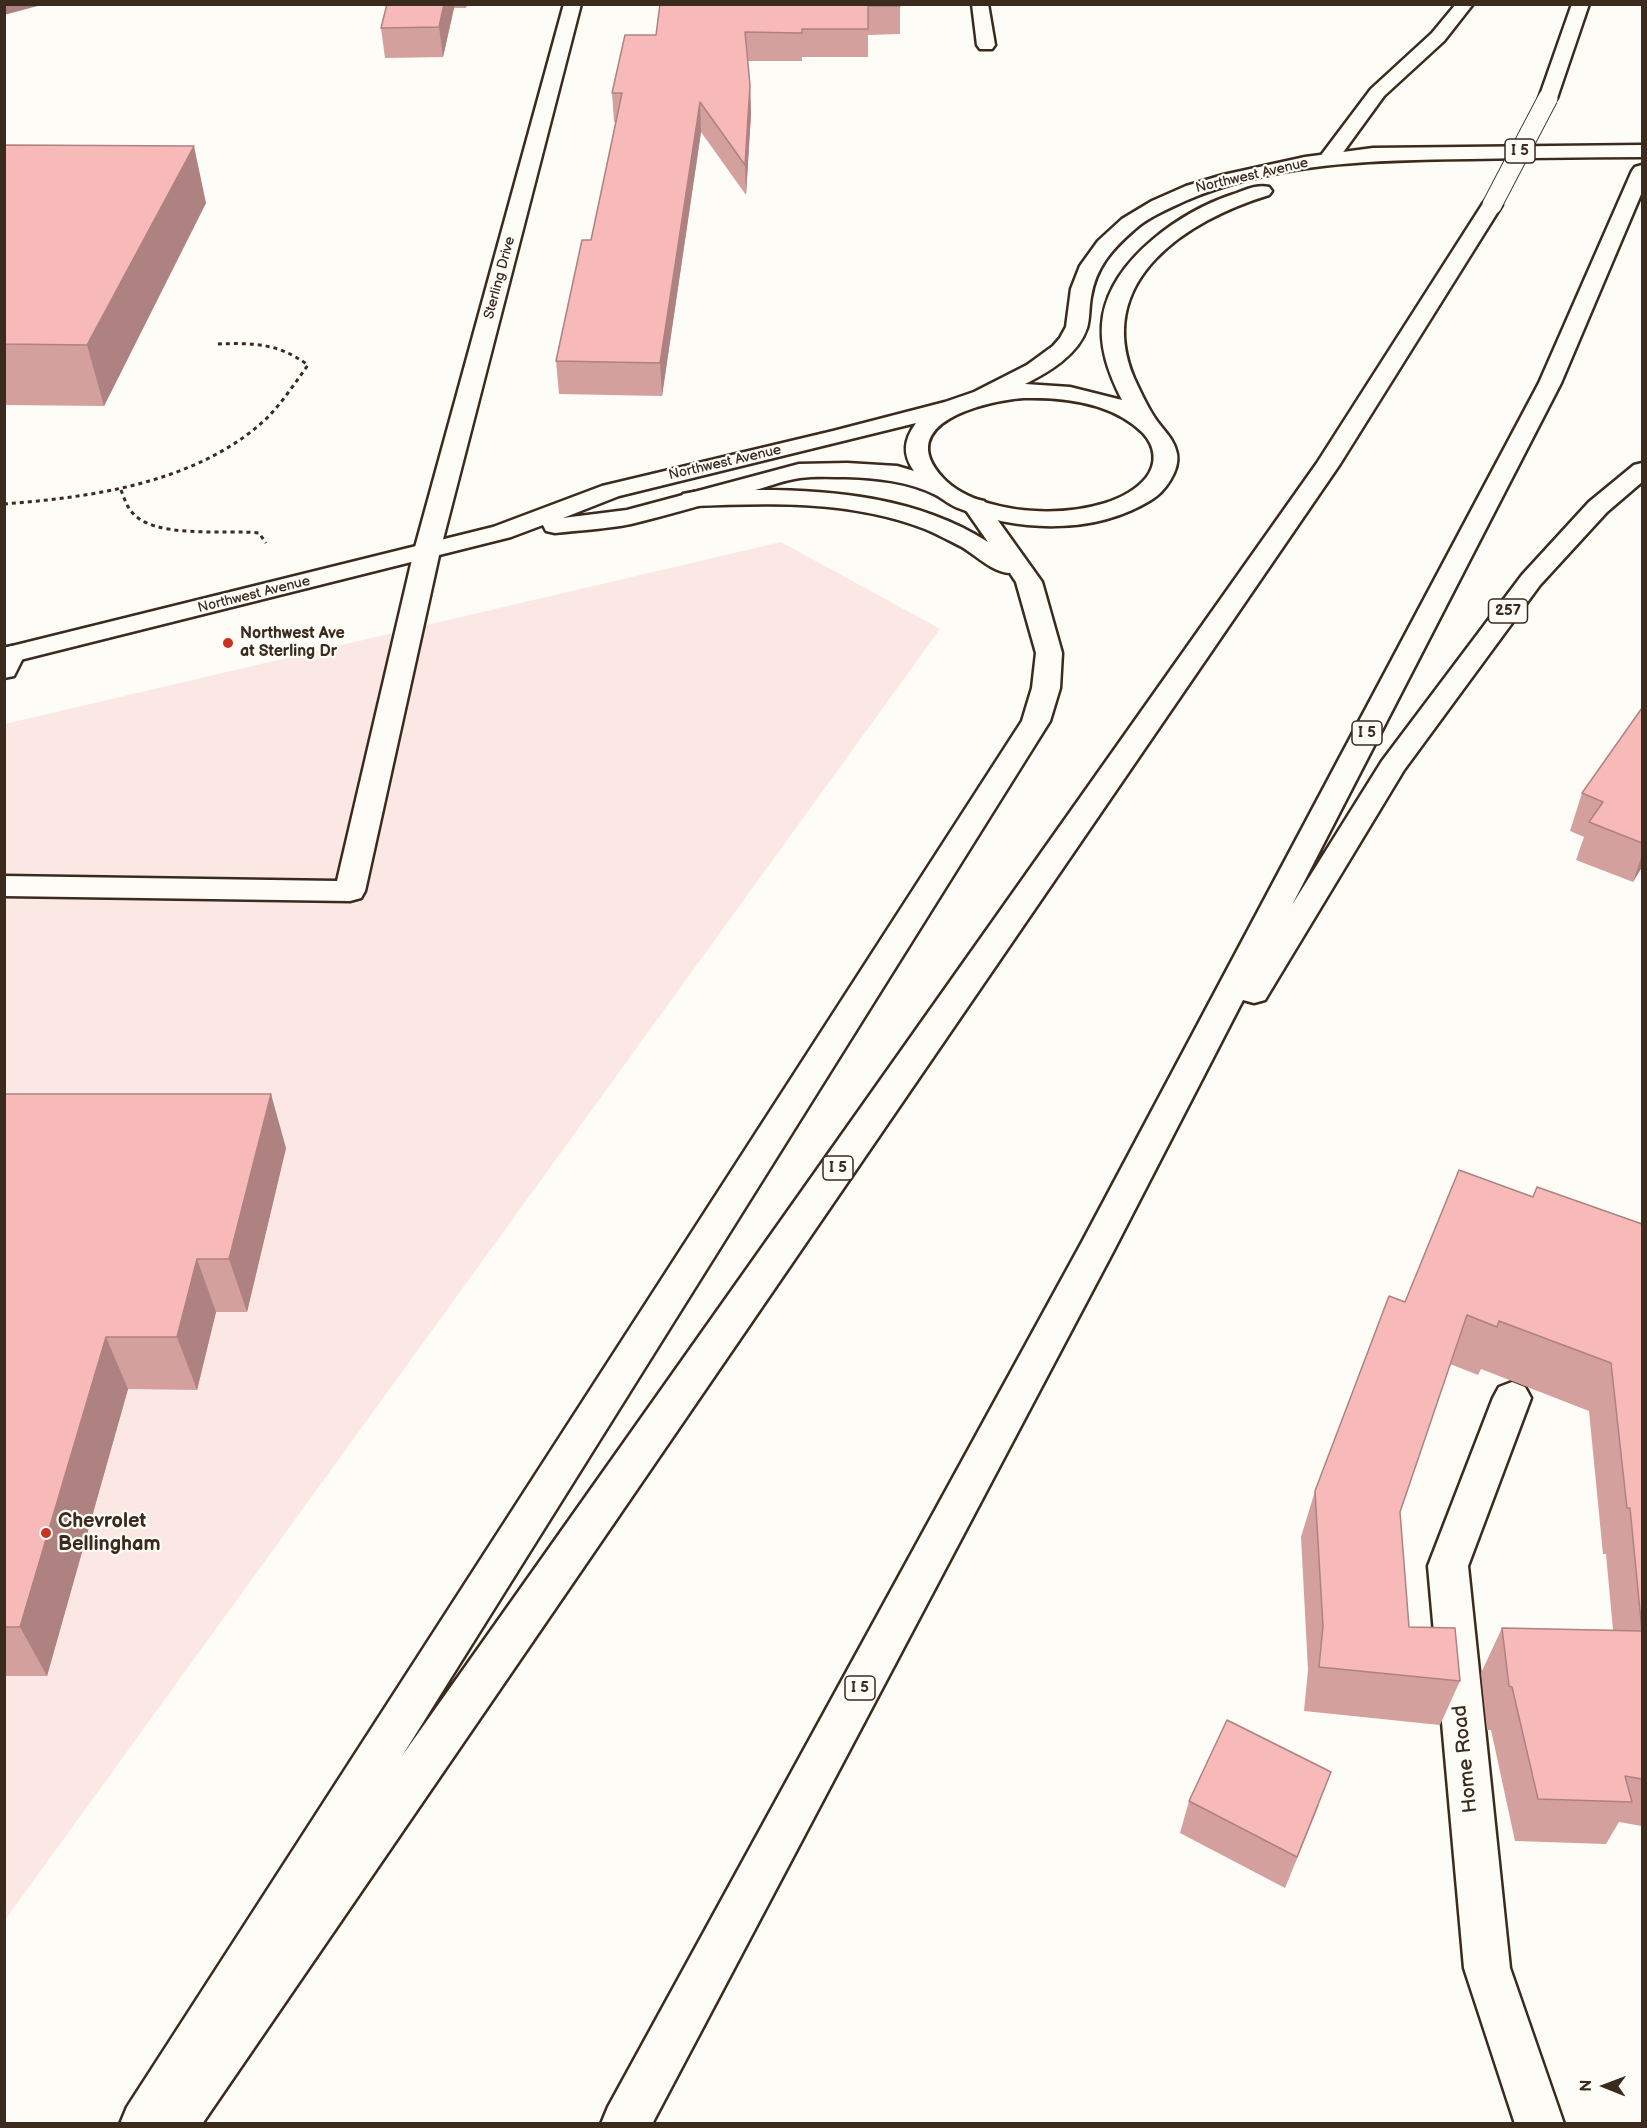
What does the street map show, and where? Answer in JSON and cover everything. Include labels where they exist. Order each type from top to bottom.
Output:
[{"type":"main road","name":"Sterling Drive","points":[[4,886],[350,891],[426,551],[573,4]]},
{"type":"main road","points":[[980,4],[986,45]]},
{"type":"main road","points":[[1329,158],[1356,117],[1386,84],[1451,27],[1465,4]]},
{"type":"main road","name":"I 5","points":[[172,2124],[1328,464],[1492,205],[1548,98],[1581,4]]},
{"type":"main road","name":"Northwest Avenue","points":[[502,532],[628,517],[799,471],[847,470],[897,473],[959,498],[1018,517],[1041,519],[1086,516],[1125,505],[1153,488],[1166,466],[1166,455],[1162,443],[1144,423],[1115,356],[1112,331],[1118,299],[1137,269],[1164,240],[1195,217],[1237,199],[1284,184],[1329,173],[1482,151]]},
{"type":"main road","name":"Northwest Avenue","points":[[981,397],[1020,378],[1061,351],[1076,330],[1084,276],[1105,244],[1140,216],[1190,191],[1231,179],[1329,158],[1373,154],[1642,151]]},
{"type":"main road","name":"I 5","points":[[625,2124],[1095,1252],[1550,383],[1628,208],[1642,171]]},
{"type":"main road","points":[[144,2124],[1036,721],[1046,688],[1048,653],[1029,582],[959,498],[922,469],[917,445],[925,427],[952,407],[981,397],[1020,391],[1078,395],[1116,406],[1144,423]]},
{"type":"main road","name":"Northwest Avenue","points":[[7,660],[502,532],[610,491],[952,407]]},
{"type":"main road","name":"257","points":[[1095,1252],[1392,767],[1531,580],[1598,507],[1642,471]]},
{"type":"main road","points":[[692,499],[796,495],[842,500],[883,508],[956,533],[986,550],[1029,582]]},
{"type":"main road","name":"Home Road","points":[[1512,1398],[1448,1566],[1487,1968],[1540,2124]]},
{"type":"path","points":[[4,504],[67,499],[121,489],[174,472],[226,447],[260,424],[288,394],[308,365],[290,351],[273,345],[215,344]]},
{"type":"path","points":[[121,489],[132,514],[147,524],[171,529],[241,529],[259,533],[269,546]]},
{"type":"shaded area","points":[[781,542],[940,629],[5,1920],[5,724]]},
{"type":"building","points":[[387,4],[444,4],[439,27],[381,28]]},
{"type":"building","points":[[660,4],[900,4],[900,6],[868,6],[868,29],[802,29],[802,33],[745,32],[750,85],[745,165],[700,102],[660,363],[556,361],[582,240],[591,240],[622,93],[612,93],[625,35],[656,35]]},
{"type":"building","points":[[4,145],[194,146],[87,345],[4,344]]},
{"type":"building","points":[[1642,708],[1642,843],[1589,822],[1603,802],[1582,793]]},
{"type":"building","name":"Chevrolet Bellingham","points":[[4,1094],[271,1094],[229,1259],[197,1259],[177,1337],[106,1337],[20,1627],[4,1627]]},
{"type":"building","points":[[1459,1170],[1533,1197],[1537,1187],[1642,1224],[1642,1631],[1630,1508],[1627,1508],[1611,1363],[1499,1321],[1497,1327],[1467,1315],[1400,1512],[1409,1627],[1455,1628],[1460,1681],[1319,1667],[1323,1626],[1315,1491],[1389,1296],[1405,1302]]},
{"type":"building","points":[[1502,1628],[1642,1631],[1642,1779],[1625,1776],[1632,1802],[1538,1799],[1512,1687],[1509,1686]]},
{"type":"building","points":[[1227,1720],[1331,1772],[1297,1857],[1189,1801]]},
{"type":"place","name":"Northwest Ave at Sterling Dr","points":[[228,643]]},
{"type":"place","name":"Chevrolet Bellingham","points":[[46,1533]]}]
